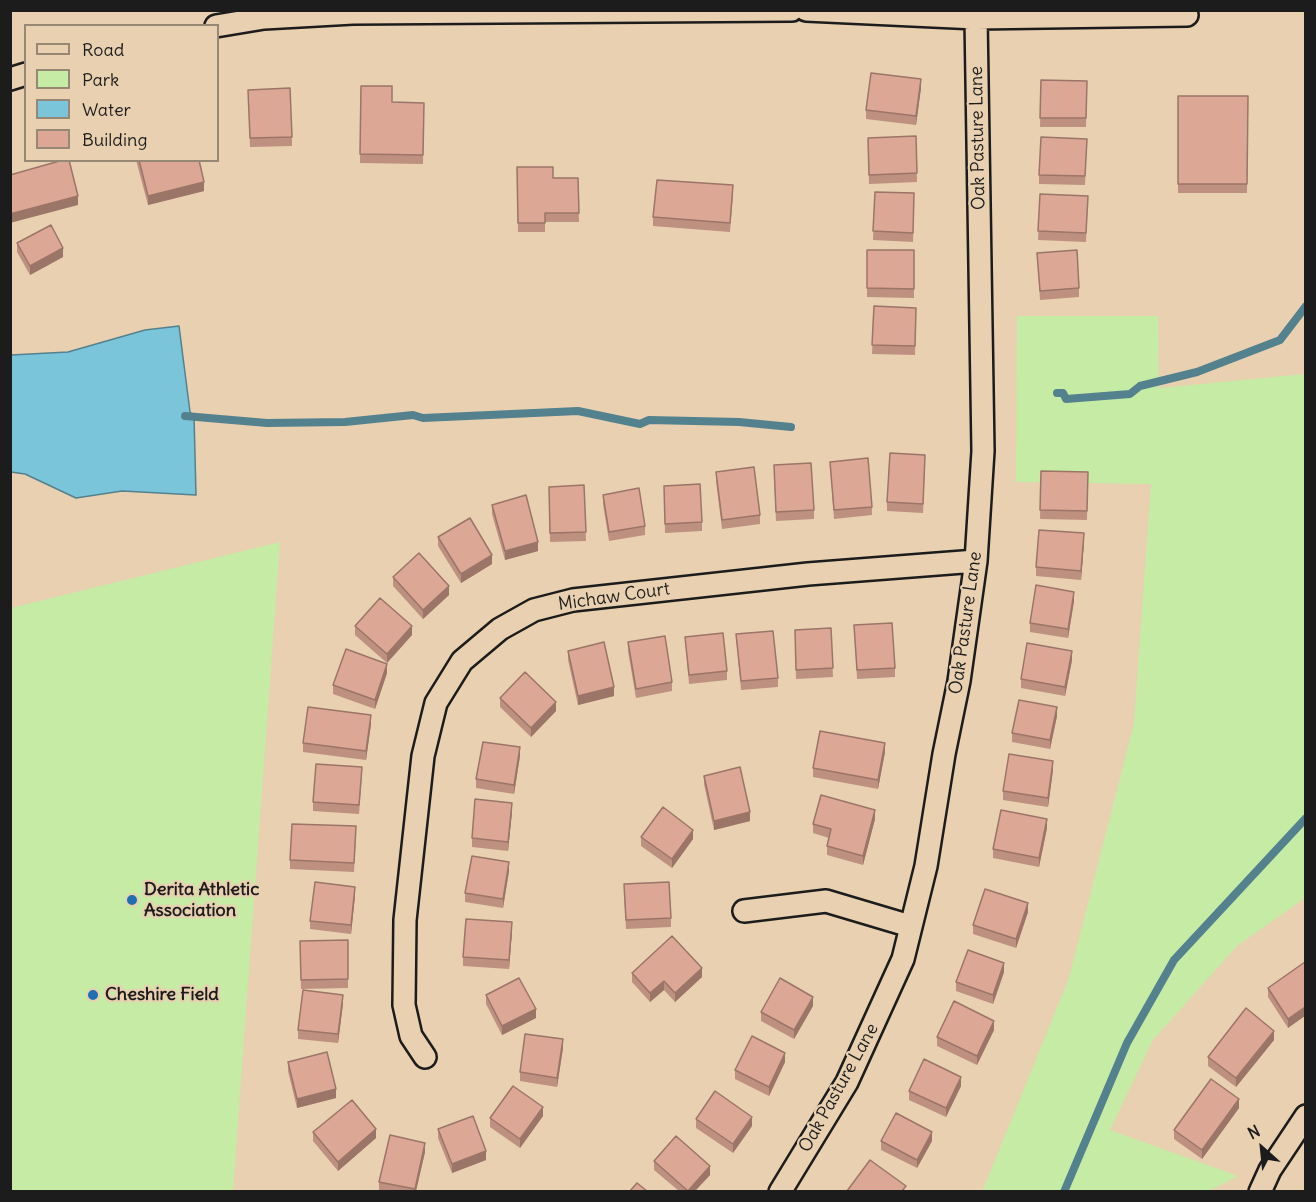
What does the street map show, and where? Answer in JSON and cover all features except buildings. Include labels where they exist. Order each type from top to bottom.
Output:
[{"type":"street","points":[[219,26],[264,18],[354,13],[792,10]]},
{"type":"street","points":[[806,10],[976,18],[1187,15]]},
{"type":"street","name":"Oak Pasture Lane","points":[[780,1191],[847,1082],[903,959],[926,866],[944,754],[959,681],[976,561],[983,416],[976,18]]},
{"type":"street","name":"Michaw Court","points":[[425,1057],[411,1036],[404,1005],[405,920],[423,756],[436,703],[462,661],[500,629],[534,610],[573,600],[808,574],[976,561]]},
{"type":"street","points":[[744,911],[826,901],[910,926]]},
{"type":"street","points":[[1260,1191],[1282,1150],[1305,1116]]},
{"type":"green space","points":[[1017,316],[1158,316],[1159,388],[1305,374],[1305,898],[1237,946],[1153,1040],[1110,1130],[1238,1176],[1209,1191],[982,1192],[1069,978],[1134,723],[1151,484],[1016,482]]},
{"type":"green space","name":"Derita Athletic Association","points":[[280,542],[233,1191],[11,1191],[11,608]]},
{"type":"water","points":[[179,326],[190,412],[194,416],[196,495],[122,491],[76,498],[25,474],[11,472],[11,355],[68,352],[145,330]]},
{"type":"waterway","points":[[1057,393],[1063,393],[1066,399],[1130,394],[1140,386],[1197,372],[1280,340],[1306,306]]},
{"type":"waterway","points":[[185,416],[267,423],[345,422],[413,415],[423,418],[578,411],[640,424],[649,420],[739,422],[791,427]]},
{"type":"waterway","points":[[1064,1192],[1127,1043],[1174,960],[1306,818]]},
{"type":"place","name":"Derita Athletic Association","points":[[132,900]]},
{"type":"place","name":"Cheshire Field","points":[[93,995]]}]
